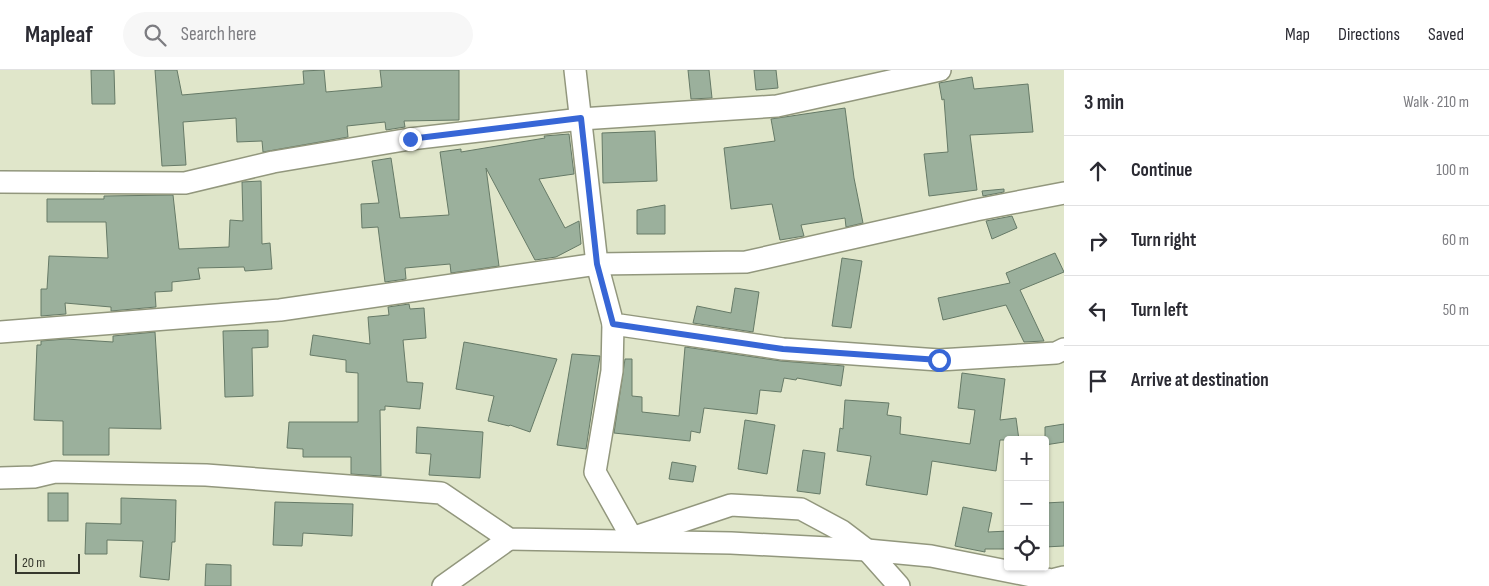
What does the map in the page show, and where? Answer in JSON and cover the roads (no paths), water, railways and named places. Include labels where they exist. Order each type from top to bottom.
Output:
[{"type":"street","points":[[575,70],[597,264],[613,324],[612,371],[595,472],[632,538],[731,505],[801,509],[842,531],[867,550],[899,586]]},
{"type":"street","points":[[0,182],[185,183],[274,162],[410,139],[581,118],[777,106],[940,70]]},
{"type":"street","points":[[0,332],[280,310],[597,264],[746,262],[976,210],[1064,193]]},
{"type":"street","points":[[613,324],[783,349],[939,360],[1056,353],[1064,349]]},
{"type":"street","points":[[0,478],[34,478],[55,472],[206,475],[441,493],[509,539],[731,543],[867,550],[931,556],[1052,580],[1064,576]]},
{"type":"street","points":[[443,586],[509,539]]}]
